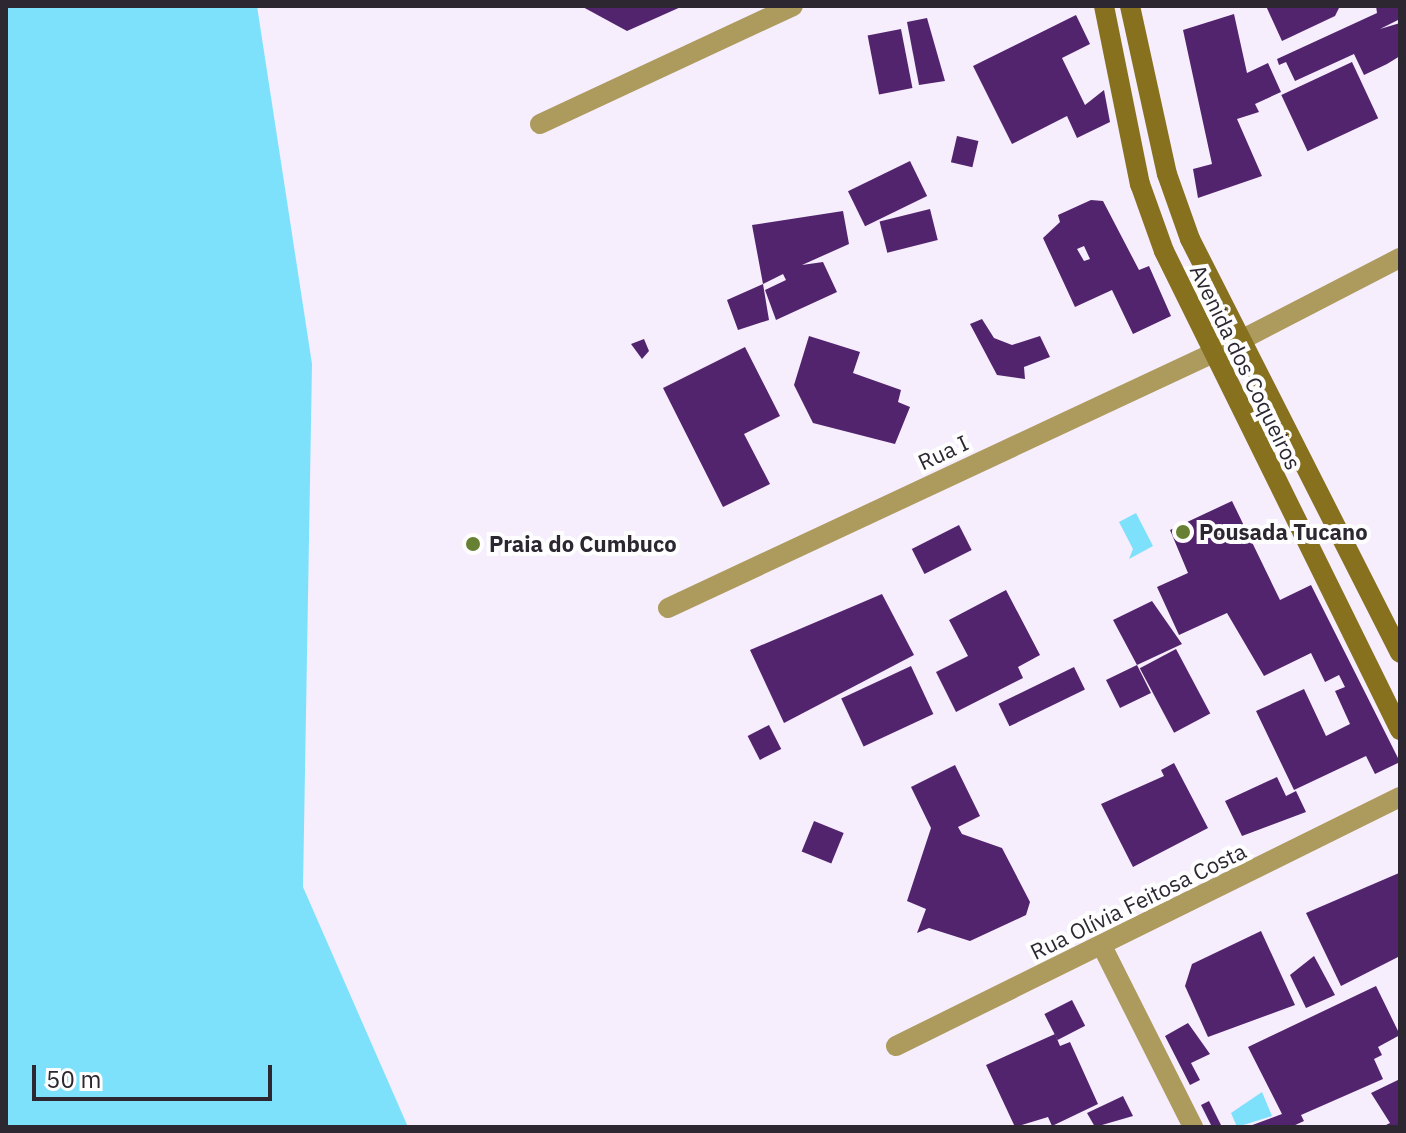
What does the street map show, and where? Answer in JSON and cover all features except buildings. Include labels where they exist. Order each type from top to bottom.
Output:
[{"type":"main road","name":"Avenida dos Coqueiros","points":[[1104,6],[1140,184],[1209,353],[1400,730]]},
{"type":"main road","name":"Avenida dos Coqueiros","points":[[1130,6],[1167,174],[1239,341],[1400,653]]},
{"type":"street","points":[[540,124],[793,6]]},
{"type":"street","name":"Rua I","points":[[668,608],[1239,341],[1400,258]]},
{"type":"street","name":"Rua Olívia Feitosa Costa","points":[[896,1046],[1400,797]]},
{"type":"street","points":[[1102,946],[1193,1127]]},
{"type":"water","points":[[6,6],[257,6],[312,364],[303,887],[408,1127],[6,1127]]},
{"type":"water","points":[[1136,513],[1153,546],[1129,559],[1133,549],[1119,522]]},
{"type":"water","points":[[1262,1092],[1272,1116],[1237,1127],[1231,1113]]},
{"type":"place","name":"Pousada Tucano","points":[[1183,532]]},
{"type":"place","name":"Praia do Cumbuco","points":[[473,544]]}]
